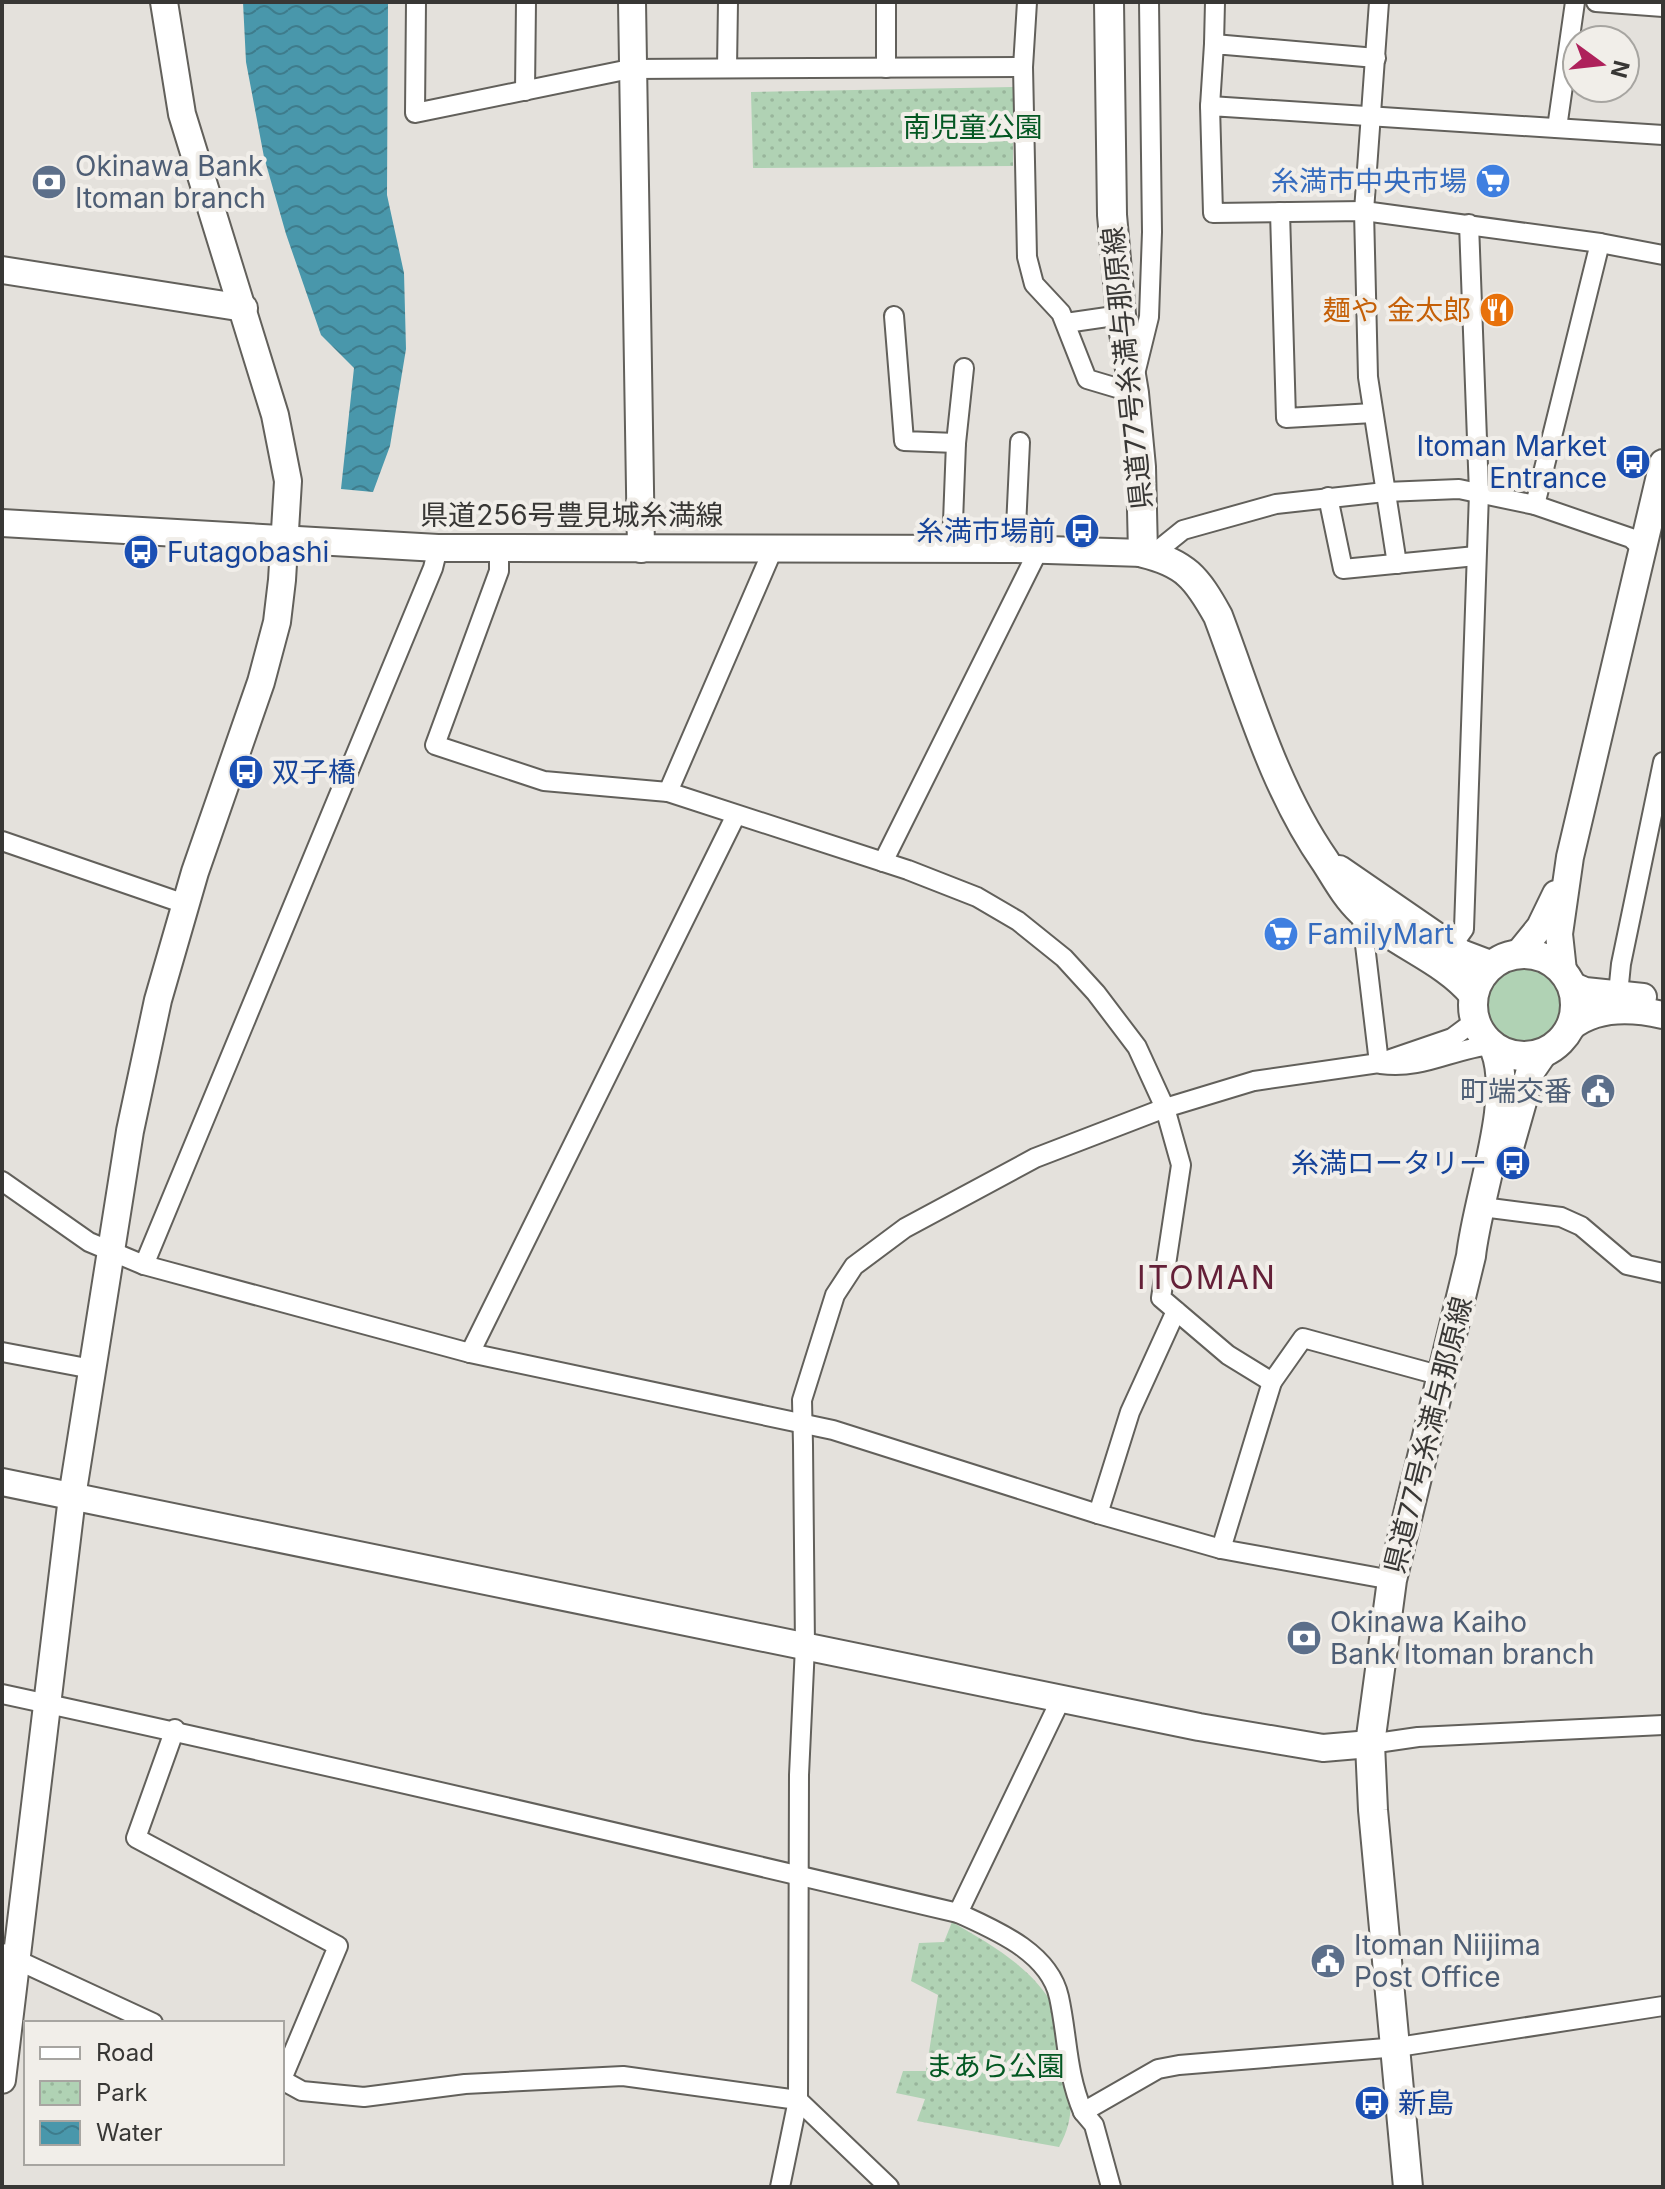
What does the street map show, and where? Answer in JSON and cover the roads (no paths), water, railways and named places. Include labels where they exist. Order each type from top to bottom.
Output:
[{"type":"main road","name":"県道77号糸満与那原線","points":[[1109,2],[1112,215],[1121,315],[1133,387],[1147,554]]},
{"type":"main road","points":[[1147,554],[1173,560],[1192,575],[1206,594],[1289,801],[1307,837],[1361,911],[1437,963],[1474,1008],[1493,1048],[1513,1056],[1542,1054],[1564,1038],[1575,1013],[1567,978],[1551,961],[1519,953],[1490,965],[1474,1008]]},
{"type":"main road","points":[[1325,861],[1451,947],[1490,965]]},
{"type":"main road","name":"県道77号糸満与那原線","points":[[1408,2187],[1398,2047],[1373,1810],[1370,1744],[1392,1580],[1471,1256],[1503,1082],[1493,1048]]},
{"type":"main road","name":"県道77号糸満与那原線","points":[[1471,1256],[1490,1208],[1531,1070],[1542,1054]]},
{"type":"street","points":[[2,2080],[10,1956],[49,1704],[72,1497],[130,1131],[158,1000],[277,622],[284,540],[288,481],[275,415],[182,114],[164,2]]},
{"type":"street","points":[[416,2],[415,113],[630,69],[1023,67]]},
{"type":"street","points":[[525,91],[526,2]]},
{"type":"street","points":[[632,2],[630,69],[641,549]]},
{"type":"street","points":[[727,68],[728,2]]},
{"type":"street","points":[[886,2],[886,68]]},
{"type":"street","points":[[1027,2],[1023,67],[1027,257],[1034,284],[1061,313],[1087,379],[1133,387],[1149,317],[1149,2]]},
{"type":"street","points":[[1215,2],[1210,106],[1213,213],[1364,211],[1600,243],[1663,255]]},
{"type":"street","points":[[1379,2],[1364,211],[1368,377],[1397,564]]},
{"type":"street","points":[[1557,128],[1575,2]]},
{"type":"street","points":[[1596,2],[1663,7]]},
{"type":"street","points":[[1214,44],[1376,58]]},
{"type":"street","points":[[1210,106],[1373,114],[1663,135]]},
{"type":"street","points":[[1280,212],[1286,418],[1373,413]]},
{"type":"street","points":[[1451,947],[1464,929],[1479,493],[1469,224]]},
{"type":"street","points":[[1535,505],[1600,243]]},
{"type":"street","points":[[2,270],[244,308]]},
{"type":"street","points":[[1066,323],[1121,315]]},
{"type":"street","points":[[894,316],[904,441],[956,443]]},
{"type":"street","points":[[952,548],[956,443],[964,368]]},
{"type":"street","points":[[883,862],[1027,549],[1020,442]]},
{"type":"street","points":[[1663,463],[1653,554],[1570,857],[1559,934],[1567,978],[1618,994],[1663,1000]]},
{"type":"street","points":[[1147,554],[1183,530],[1276,504],[1385,492],[1459,489],[1535,505],[1631,538],[1653,554]]},
{"type":"street","points":[[1328,497],[1343,569],[1476,556]]},
{"type":"street","name":"県道256号豊見城糸満線","points":[[2,523],[438,548],[952,548],[1147,554]]},
{"type":"street","points":[[668,792],[774,547]]},
{"type":"street","points":[[144,1265],[433,568],[438,548]]},
{"type":"street","points":[[499,549],[499,571],[435,745],[544,781],[668,792],[883,862],[977,897],[1018,921],[1064,958],[1137,1047],[1165,1108],[1181,1165],[1161,1298],[1228,1355],[1272,1382]]},
{"type":"street","points":[[1618,994],[1621,964],[1663,762]]},
{"type":"street","points":[[470,1353],[736,815]]},
{"type":"street","points":[[2,841],[188,905]]},
{"type":"street","points":[[1519,953],[1540,927],[1570,857]]},
{"type":"street","points":[[1361,911],[1379,1063]]},
{"type":"street","points":[[780,2187],[798,2100],[798,1875],[801,1683],[805,1646],[802,1400],[835,1295],[865,1255],[905,1228],[1035,1158],[1165,1108],[1254,1081],[1379,1063],[1452,1038],[1474,1008]]},
{"type":"street","points":[[1571,1027],[1598,1012],[1646,1011],[1663,1015]]},
{"type":"street","points":[[1379,1063],[1417,1066],[1472,1047],[1493,1048]]},
{"type":"street","points":[[2,1181],[109,1253],[144,1265],[470,1353],[874,1441],[1098,1514],[1221,1549],[1392,1580]]},
{"type":"street","points":[[1490,1208],[1561,1217],[1581,1226],[1627,1265],[1663,1273]]},
{"type":"street","points":[[1098,1514],[1130,1412],[1176,1311]]},
{"type":"street","points":[[1221,1549],[1272,1382],[1303,1338],[1442,1376]]},
{"type":"street","points":[[2,1352],[92,1369]]},
{"type":"street","points":[[2,1482],[1310,1747],[1370,1744],[1418,1737],[1663,1725]]},
{"type":"street","points":[[2,1694],[175,1729],[420,1790],[958,1913],[1009,1937],[1031,1955],[1058,1994],[1070,2080],[1083,2112],[1094,2125],[1111,2187]]},
{"type":"street","points":[[958,1913],[1061,1699]]},
{"type":"street","points":[[175,1729],[136,1838],[338,1946],[284,2075]]},
{"type":"street","points":[[10,1956],[149,2021]]},
{"type":"street","points":[[1083,2112],[1158,2069],[1398,2047],[1663,2006]]},
{"type":"street","points":[[284,2081],[302,2091],[364,2097],[465,2084],[623,2076],[798,2100],[889,2187]]},
{"type":"water","points":[[243,2],[388,2],[387,195],[404,273],[406,349],[390,446],[373,492],[341,489],[354,368],[321,335],[286,234],[264,157],[246,62]]},
{"type":"place","name":"糸満市中央市場","points":[[1493,181]]},
{"type":"place","name":"Okinawa Bank Itoman branch","points":[[49,182]]},
{"type":"place","name":"麺や 金太郎","points":[[1497,310]]},
{"type":"place","name":"Itoman Market Entrance","points":[[1633,462]]},
{"type":"place","name":"糸満市場前","points":[[1082,531]]},
{"type":"place","name":"Futagobashi","points":[[141,552]]},
{"type":"place","name":"双子橋","points":[[246,772]]},
{"type":"place","name":"FamilyMart","points":[[1281,934]]},
{"type":"place","name":"町端交番","points":[[1598,1091]]},
{"type":"place","name":"糸満ロータリー","points":[[1513,1163]]},
{"type":"place","name":"Okinawa Kaiho Bank Itoman branch","points":[[1304,1638]]},
{"type":"place","name":"Itoman Niijima Post Office","points":[[1328,1961]]},
{"type":"place","name":"新島","points":[[1372,2103]]},
{"type":"district","name":"ITOMAN","points":[[1207,1278]]},
{"type":"park label","name":"南児童公園","points":[[973,127]]},
{"type":"park label","name":"まあら公園","points":[[995,2066]]}]
